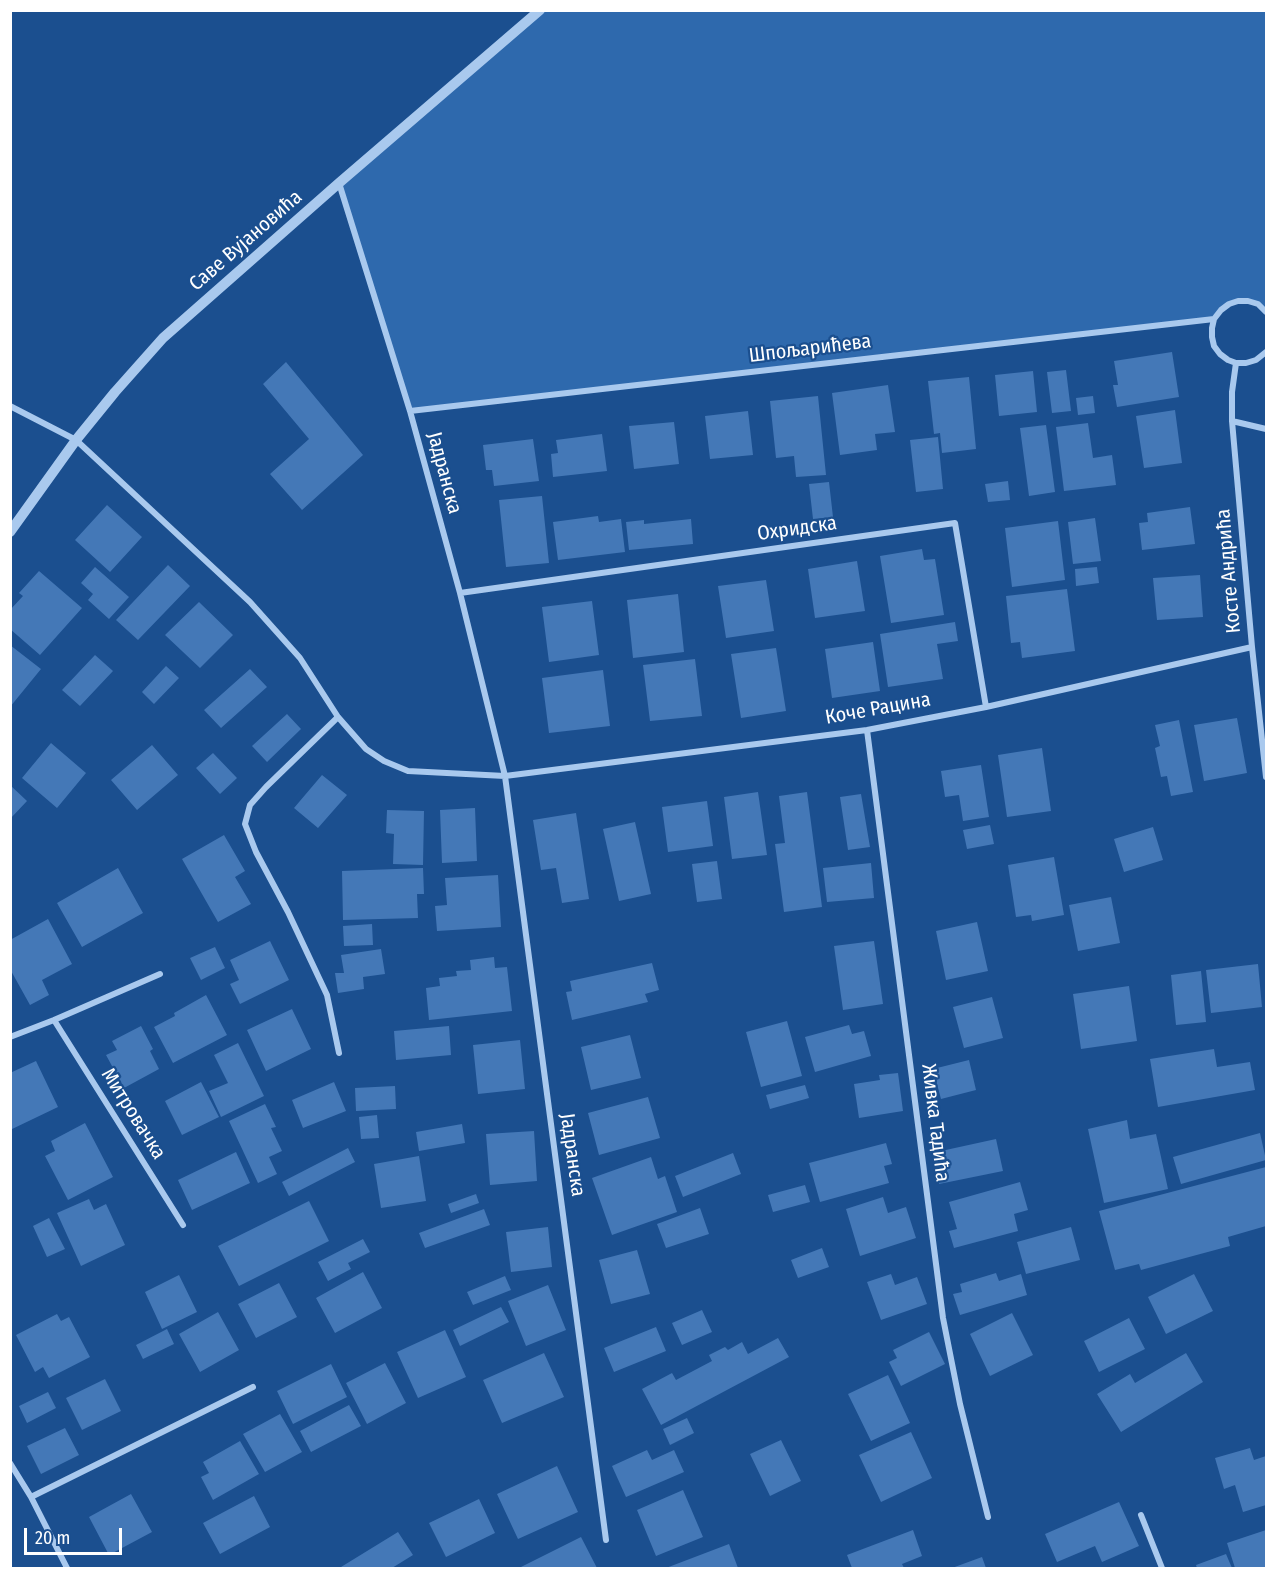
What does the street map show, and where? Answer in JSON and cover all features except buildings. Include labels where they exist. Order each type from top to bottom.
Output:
[{"type":"street","name":"Саве Вујановића","points":[[10,532],[76,440],[163,338],[540,10]]},
{"type":"street","name":"Јадранска","points":[[339,183],[410,411],[460,593],[505,776],[606,1540]]},
{"type":"street","points":[[1266,312],[1258,304],[1238,301],[1221,310],[1214,319],[1212,328],[1214,346],[1228,360],[1246,363],[1256,360],[1266,352]]},
{"type":"street","name":"Шпољарићева","points":[[410,411],[1214,319]]},
{"type":"street","name":"Косте Андрића","points":[[1236,363],[1232,392],[1232,421],[1266,777]]},
{"type":"street","points":[[10,406],[76,440],[250,602],[300,657],[338,717],[366,749],[384,761],[408,771],[505,776]]},
{"type":"street","points":[[1232,421],[1266,429]]},
{"type":"street","name":"Охридска","points":[[460,593],[955,523],[986,707]]},
{"type":"street","name":"Коче Рацина","points":[[505,776],[867,730],[986,707],[1252,647]]},
{"type":"street","points":[[338,717],[266,787],[250,806],[245,824],[256,852],[288,912],[327,995],[339,1053]]},
{"type":"street","name":"Живка Тадића","points":[[867,730],[943,1318],[960,1404],[988,1517]]},
{"type":"street","points":[[10,1037],[160,974]]},
{"type":"street","name":"Митровачка","points":[[54,1020],[183,1225]]},
{"type":"street","points":[[31,1497],[253,1387]]},
{"type":"street","points":[[10,1463],[31,1497],[67,1569]]},
{"type":"street","points":[[1141,1515],[1162,1569]]},
{"type":"shaded area","points":[[540,11],[1266,11],[1266,312],[1248,301],[1229,304],[1214,319],[410,411],[339,183]]}]
